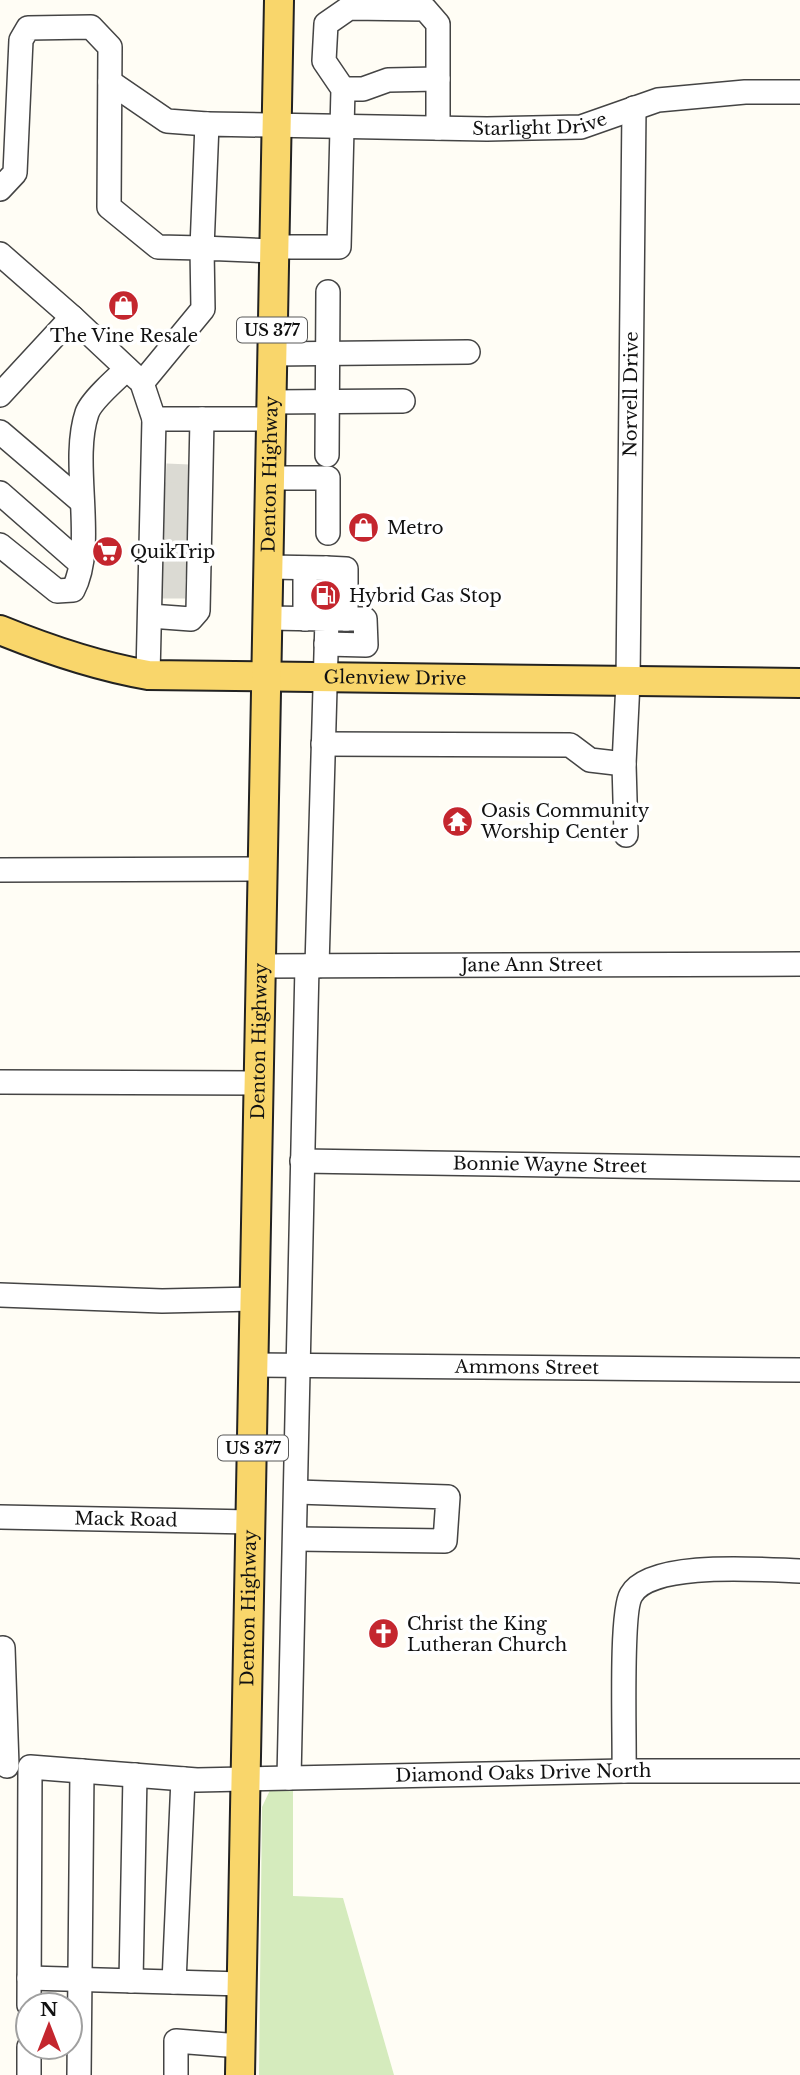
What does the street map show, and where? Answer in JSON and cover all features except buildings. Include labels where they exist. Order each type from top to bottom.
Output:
[{"type":"main road","name":"Denton Highway","points":[[240,2075],[280,2]]},
{"type":"main road","name":"Glenview Drive","points":[[0,630],[54,653],[103,667],[148,675],[266,679],[800,683]]},
{"type":"street","points":[[0,189],[15,173],[9,98],[21,40],[28,27],[91,27],[110,47],[110,206],[159,247],[339,247],[343,89],[324,61],[326,24],[349,8],[425,9],[438,24],[438,128]]},
{"type":"street","points":[[343,89],[363,89],[388,80],[438,79]]},
{"type":"street","name":"Starlight Drive","points":[[110,82],[167,121],[438,128],[581,127],[658,100],[696,95],[800,92]]},
{"type":"street","name":"Norvell Drive","points":[[626,835],[624,764],[628,682],[634,108]]},
{"type":"street","points":[[0,545],[57,591],[73,590],[79,579],[87,411],[134,376],[203,309],[202,248],[207,124]]},
{"type":"street","points":[[0,254],[134,376],[154,419],[158,530],[148,675]]},
{"type":"street","points":[[327,455],[328,292]]},
{"type":"street","points":[[0,395],[72,317]]},
{"type":"street","points":[[272,354],[468,352]]},
{"type":"street","points":[[154,419],[202,419],[327,402],[403,401]]},
{"type":"street","points":[[150,616],[191,619],[198,611],[194,531],[202,419]]},
{"type":"street","points":[[0,432],[82,502]]},
{"type":"street","points":[[270,478],[328,478],[328,533]]},
{"type":"street","points":[[0,493],[80,563]]},
{"type":"street","points":[[269,567],[365,619],[366,645],[326,644]]},
{"type":"street","points":[[268,618],[323,598]]},
{"type":"street","points":[[289,1778],[300,1365],[302,1161],[323,744],[326,644],[323,598]]},
{"type":"street","points":[[323,744],[570,745],[590,760],[624,764]]},
{"type":"street","points":[[0,870],[264,869]]},
{"type":"street","name":"Jane Ann Street","points":[[262,965],[800,964]]},
{"type":"street","points":[[0,1082],[260,1083]]},
{"type":"street","name":"Bonnie Wayne Street","points":[[302,1161],[800,1170]]},
{"type":"street","points":[[0,1296],[162,1301],[256,1299]]},
{"type":"street","name":"Ammons Street","points":[[254,1365],[800,1370]]},
{"type":"street","points":[[296,1539],[446,1541],[448,1497],[297,1492]]},
{"type":"street","name":"Mack Road","points":[[0,1517],[251,1522]]},
{"type":"street","points":[[624,1771],[626,1623],[631,1593],[641,1585],[669,1572],[800,1570]]},
{"type":"street","points":[[3,1648],[4,1766]]},
{"type":"street","name":"Diamond Oaks Drive North","points":[[4,1766],[183,1779],[624,1771],[800,1771]]},
{"type":"street","points":[[29,1991],[30,1767]]},
{"type":"street","points":[[79,2075],[82,1771]]},
{"type":"street","points":[[131,1981],[135,1775]]},
{"type":"street","points":[[174,1982],[183,1779]]},
{"type":"street","points":[[29,1979],[242,1984]]},
{"type":"street","points":[[176,2075],[176,2041],[240,2046]]},
{"type":"green space","points":[[271,1788],[293,1788],[293,1896],[343,1898],[394,2075],[259,2075],[262,1807]]},
{"type":"tunnel","points":[[166,475],[189,476]]},
{"type":"tunnel","points":[[165,494],[189,495]]},
{"type":"tunnel","points":[[164,512],[188,512]]},
{"type":"tunnel","points":[[164,530],[188,531]]},
{"type":"tunnel","points":[[163,548],[187,548]]},
{"type":"tunnel","points":[[163,567],[187,568]]},
{"type":"tunnel","points":[[162,587],[186,587]]},
{"type":"place","name":"The Vine Resale","points":[[124,306]]},
{"type":"place","name":"Metro","points":[[364,528]]},
{"type":"place","name":"QuikTrip","points":[[107,552]]},
{"type":"place","name":"Hybrid Gas Stop","points":[[326,596]]},
{"type":"place","name":"Oasis Community Worship Center","points":[[458,821]]},
{"type":"place","name":"Christ the King Lutheran Church","points":[[384,1634]]}]
